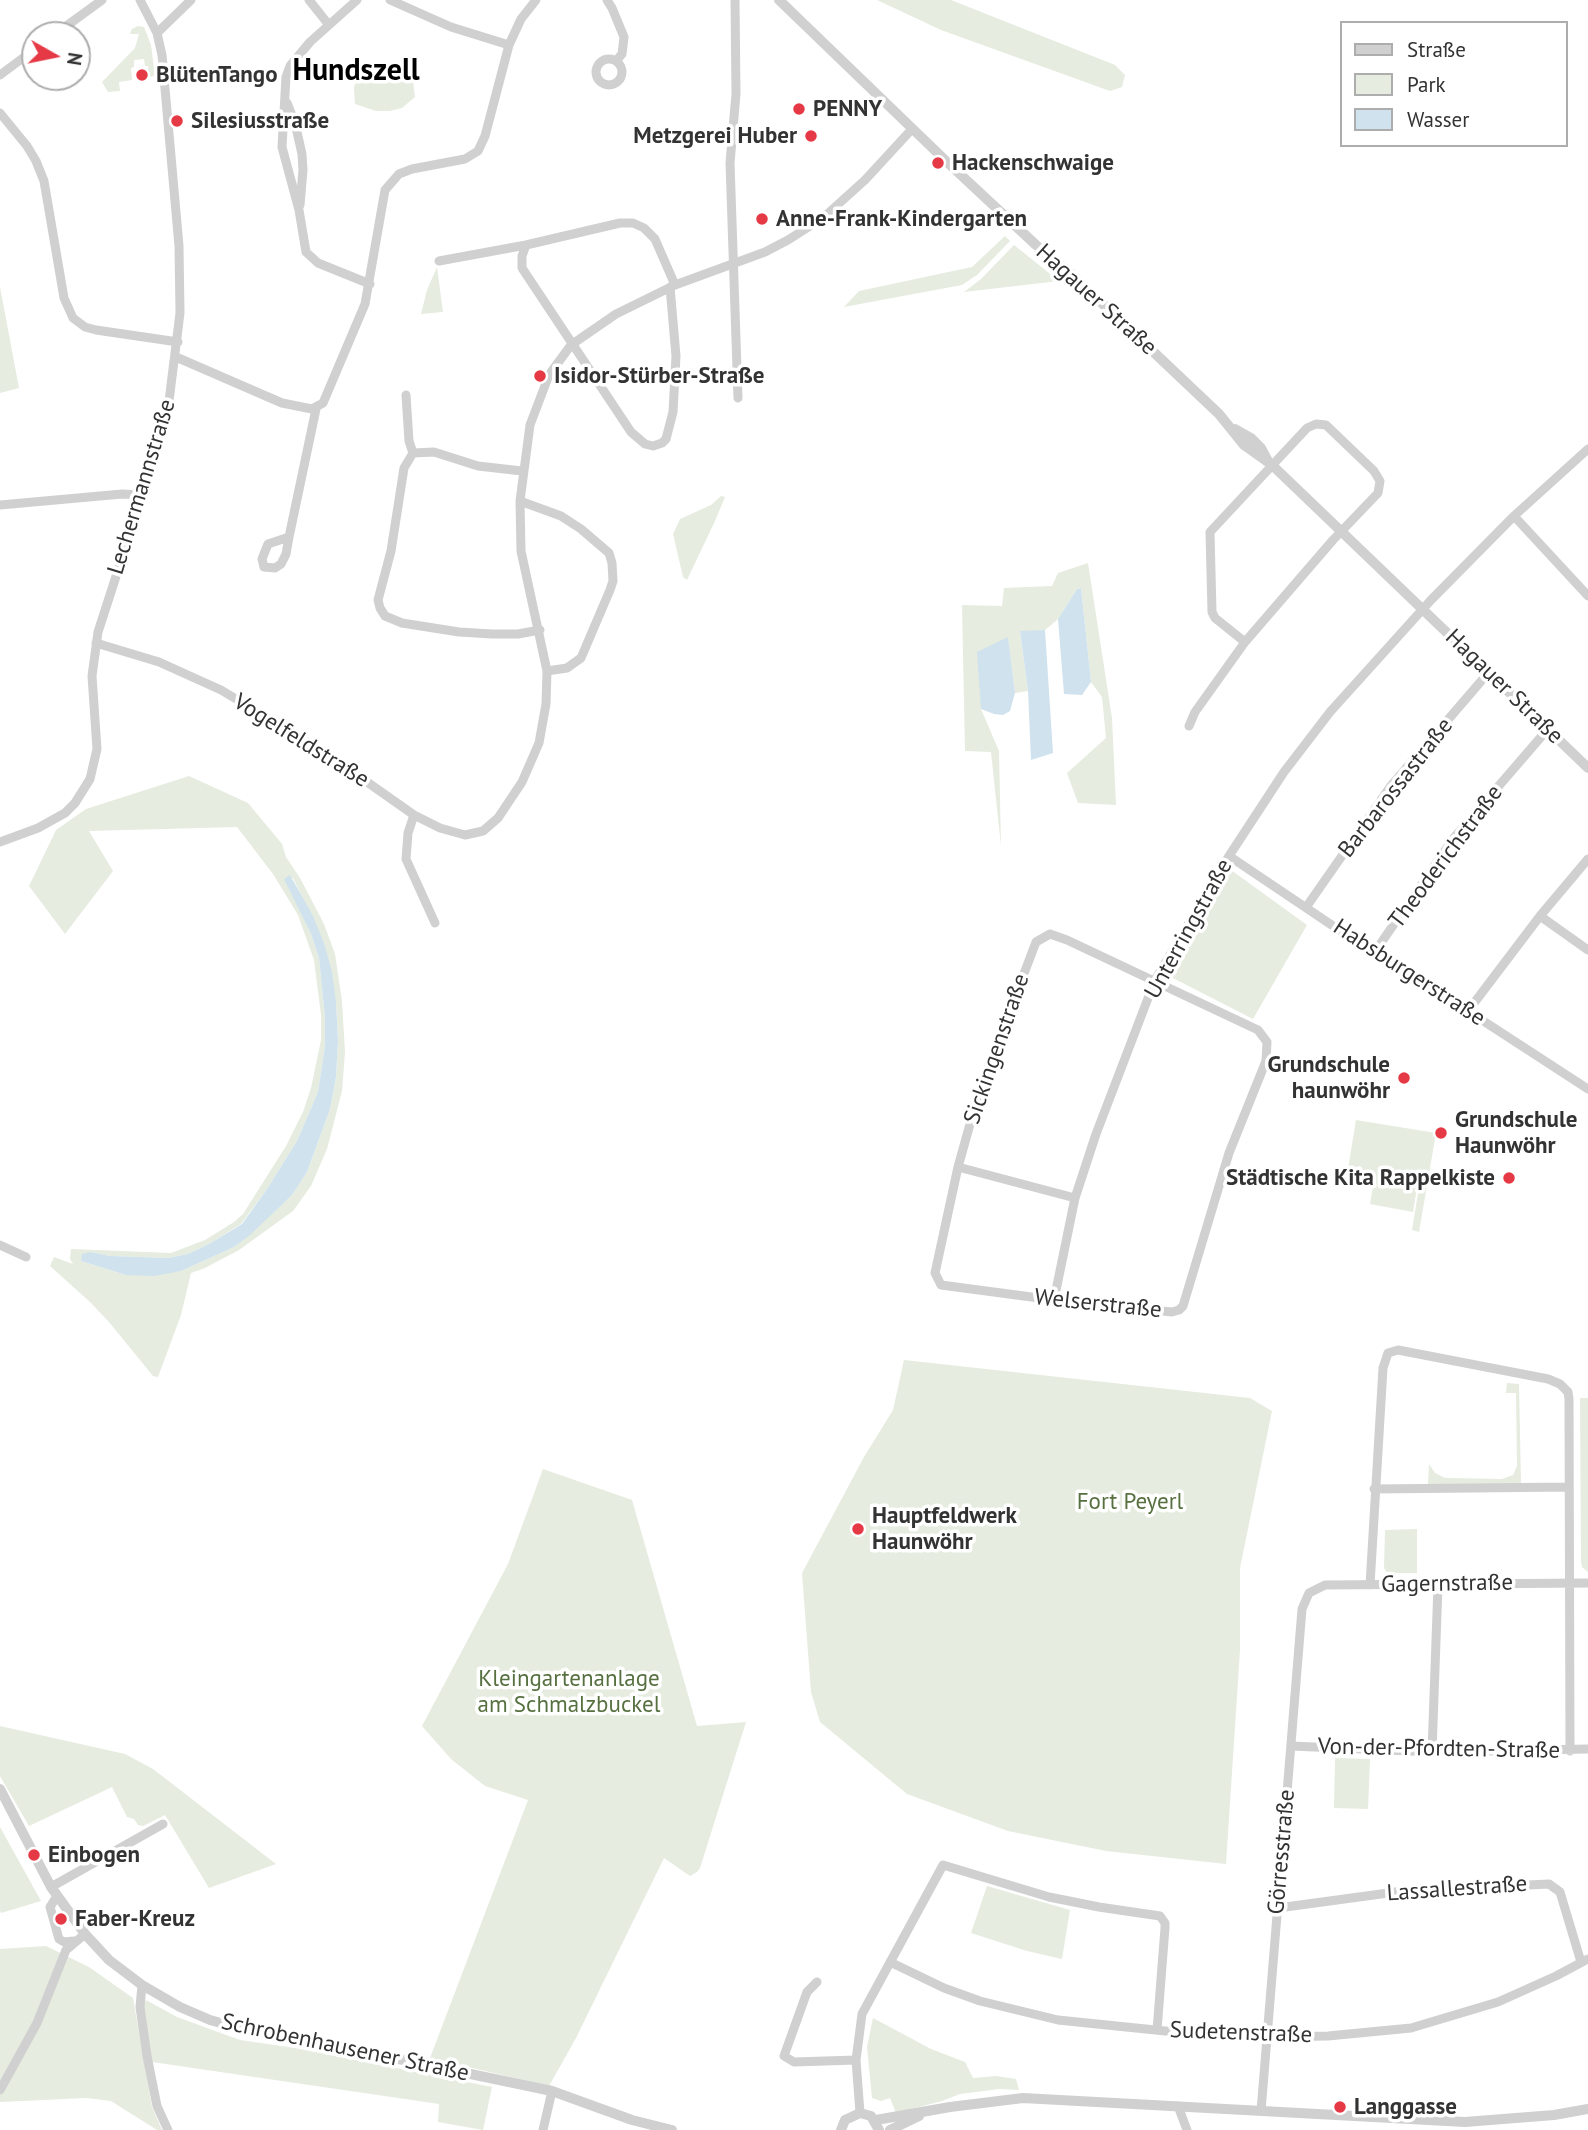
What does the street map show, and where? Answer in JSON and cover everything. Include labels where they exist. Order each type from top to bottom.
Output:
[{"type":"street","points":[[73,21],[102,0]]},
{"type":"street","name":"Lechermannstraße","points":[[0,842],[38,828],[65,813],[75,803],[90,779],[97,749],[92,676],[96,643],[163,429],[176,356],[181,283],[164,74],[157,33],[140,0]]},
{"type":"street","points":[[157,33],[191,0]]},
{"type":"street","points":[[309,0],[329,25]]},
{"type":"street","points":[[357,0],[310,42],[290,66],[286,77],[282,147],[299,210],[306,252],[325,267],[370,284]]},
{"type":"street","points":[[390,0],[451,27],[509,44]]},
{"type":"street","points":[[289,537],[316,409],[327,398],[358,324],[370,284],[383,199],[390,182],[399,174],[412,169],[465,159],[478,151],[485,136],[509,44],[521,19],[536,0]]},
{"type":"street","points":[[607,0],[624,37],[622,54],[617,61]]},
{"type":"street","points":[[734,0],[736,93],[730,163],[738,398]]},
{"type":"street","name":"Hagauer Straße","points":[[779,0],[912,129],[1036,245],[1069,272],[1230,425],[1244,445],[1270,463],[1588,768]]},
{"type":"street","points":[[0,75],[21,59]]},
{"type":"street","points":[[285,100],[295,123],[302,154],[303,185],[299,210]]},
{"type":"street","points":[[0,113],[37,161],[49,204],[64,298],[73,318],[85,327],[96,330],[178,342]]},
{"type":"street","points":[[520,501],[561,516],[581,529],[609,554],[612,564],[613,581],[610,590],[581,657],[567,668],[547,671],[524,564],[520,501],[530,425],[543,387],[558,362],[571,345],[616,314],[673,286],[788,240],[824,217],[865,180],[912,129]]},
{"type":"street","points":[[439,261],[526,245],[620,223],[633,223],[645,228],[655,239],[673,286],[675,384],[670,433],[662,443],[645,444],[631,432],[571,345],[522,268],[526,245]]},
{"type":"street","points":[[176,356],[282,403],[316,409]]},
{"type":"street","points":[[406,395],[409,441],[413,453],[404,468],[391,551],[378,600],[380,608],[385,616],[402,623],[459,632],[518,634],[540,631]]},
{"type":"street","points":[[1189,726],[1195,712],[1245,642],[1378,493],[1380,481],[1374,471],[1330,428],[1321,424],[1307,428],[1270,463],[1214,526],[1209,536],[1212,614],[1245,642]]},
{"type":"street","name":"Unterringstraße","points":[[1054,1300],[1075,1198],[1096,1133],[1156,980],[1229,856],[1284,772],[1330,712],[1423,609],[1514,516],[1588,449]]},
{"type":"street","points":[[413,453],[434,452],[478,466],[522,471]]},
{"type":"street","points":[[0,505],[122,494],[143,495]]},
{"type":"street","points":[[1514,516],[1588,596]]},
{"type":"street","name":"Vogelfeldstraße","points":[[96,643],[159,662],[221,690],[323,751],[414,815],[452,833],[465,835],[483,831],[498,818],[522,782],[539,743],[546,704],[547,671]]},
{"type":"street","name":"Barbarossastraße","points":[[1307,906],[1390,787],[1489,672]]},
{"type":"street","name":"Theoderichstraße","points":[[1374,953],[1453,839],[1547,730]]},
{"type":"street","points":[[414,815],[408,833],[406,859],[435,923]]},
{"type":"street","name":"Habsburgerstraße","points":[[1229,856],[1403,973],[1468,1011],[1588,1090]]},
{"type":"street","points":[[1468,1011],[1540,916],[1588,859]]},
{"type":"street","points":[[1540,916],[1588,950]]},
{"type":"street","name":"Sickingenstraße","points":[[941,1285],[935,1273],[958,1167],[979,1092],[1036,942],[1050,934],[1156,980]]},
{"type":"street","name":"Welserstraße","points":[[941,1285],[1172,1312],[1183,1306],[1229,1153],[1266,1061],[1267,1042],[1258,1030],[1156,980]]},
{"type":"street","points":[[958,1167],[1075,1198]]},
{"type":"street","points":[[0,1245],[26,1257]]},
{"type":"street","points":[[1370,1585],[1383,1368],[1388,1353],[1398,1350],[1548,1379],[1560,1384],[1568,1392],[1569,1399],[1570,1751]]},
{"type":"street","points":[[1374,1489],[1569,1487]]},
{"type":"street","name":"Gagernstraße","points":[[1309,1593],[1325,1585],[1588,1583]]},
{"type":"street","points":[[1432,1752],[1438,1585]]},
{"type":"street","name":"Görresstraße","points":[[1261,2111],[1302,1609],[1309,1593]]},
{"type":"street","name":"Von-der-Pfordten-Straße","points":[[1291,1746],[1432,1752],[1588,1749]]},
{"type":"street","name":"Schrobenhausener Straße","points":[[0,1789],[54,1892],[86,1934],[109,1961],[142,1985],[180,2007],[210,2020],[246,2030],[371,2052],[552,2091],[632,2120],[672,2130]]},
{"type":"street","points":[[54,1892],[163,1824]]},
{"type":"street","points":[[860,2113],[856,2060],[862,2014],[943,1865],[1049,1897],[1163,1918],[1165,1928],[1157,2030]]},
{"type":"street","name":"Lassallestraße","points":[[1278,1909],[1403,1891],[1549,1884],[1560,1892],[1584,1960]]},
{"type":"street","name":"Schrobenhausener Straße","points":[[54,1892],[50,1908],[59,1939],[64,1942],[74,1941]]},
{"type":"street","points":[[0,2090],[37,2023],[66,1950],[86,1934]]},
{"type":"street","name":"Sudetenstraße","points":[[890,1962],[944,1988],[1006,2009],[1058,2020],[1267,2037],[1341,2035],[1411,2028],[1498,2002],[1584,1960]]},
{"type":"street","points":[[817,1982],[807,1992],[784,2056],[794,2062],[856,2060]]},
{"type":"street","points":[[142,1985],[140,2007],[149,2067],[157,2106],[169,2130]]},
{"type":"street","points":[[543,2130],[552,2091]]},
{"type":"street","points":[[840,2128],[849,2116],[860,2113],[872,2116],[878,2125],[931,2111],[992,2100],[1023,2098],[1261,2111],[1464,2126],[1588,2109]]},
{"type":"street","points":[[1178,2106],[1187,2130]]},
{"type":"street","points":[[890,2130],[931,2111]]},
{"type":"green space","points":[[877,0],[951,0],[1115,65],[1125,75],[1122,87],[1110,91],[941,30]]},
{"type":"green space","points":[[144,27],[151,45],[155,76],[149,77],[144,59],[134,60],[134,67],[131,68],[132,80],[119,82],[120,91],[108,92],[102,82],[135,48],[139,34],[130,34],[132,29]]},
{"type":"green space","points":[[364,62],[379,62],[387,68],[403,71],[413,81],[415,97],[402,108],[390,111],[376,111],[355,104],[354,88]]},
{"type":"green space","points":[[1005,236],[1010,241],[977,275],[962,285],[844,307],[859,291],[972,267]]},
{"type":"green space","points":[[1014,245],[1059,281],[964,292],[981,279]]},
{"type":"green space","points":[[437,267],[443,312],[421,314],[427,290]]},
{"type":"green space","points":[[0,287],[19,388],[0,393]]},
{"type":"green space","points":[[721,496],[725,497],[687,580],[683,577],[673,534],[680,519],[711,505]]},
{"type":"green space","points":[[1088,563],[1112,718],[1116,805],[1078,803],[1067,773],[1106,738],[1102,697],[1091,682],[1081,588],[1077,589],[1058,619],[1045,630],[1020,632],[1028,691],[1015,693],[1008,638],[981,709],[999,751],[1001,846],[991,752],[965,751],[962,605],[1002,606],[1004,588],[1052,586],[1058,573]]},
{"type":"green space","points":[[189,776],[248,803],[282,844],[286,857],[324,924],[335,954],[342,1001],[345,1052],[342,1091],[327,1149],[311,1186],[293,1211],[239,1250],[191,1273],[181,1315],[158,1377],[153,1376],[90,1302],[50,1266],[54,1257],[73,1264],[70,1259],[71,1249],[171,1253],[205,1240],[243,1214],[286,1146],[303,1112],[321,1040],[321,1015],[314,960],[298,915],[273,874],[237,827],[89,831],[113,871],[65,934],[29,886],[56,830],[86,809]],"holes":[[[293,878],[324,943],[336,1002],[336,1077],[330,1109],[307,1172],[292,1195],[234,1247],[181,1271],[126,1275],[81,1261],[91,1252],[110,1256],[168,1258],[188,1254],[241,1224],[297,1141],[318,1092],[325,1046],[319,958],[311,934],[285,879]]]},
{"type":"green space","points":[[1231,870],[1307,925],[1253,1019],[1169,976]]},
{"type":"green space","points":[[1356,1120],[1436,1133],[1419,1232],[1412,1230],[1420,1181],[1413,1212],[1370,1204],[1375,1174],[1348,1169]]},
{"type":"green space","name":"Fort Peyerl","points":[[904,1360],[1250,1398],[1272,1411],[1240,1568],[1240,1650],[1226,1864],[1106,1851],[1008,1831],[907,1794],[820,1722],[811,1692],[802,1573],[864,1457],[893,1410]]},
{"type":"green space","points":[[1507,1383],[1519,1384],[1521,1484],[1428,1484],[1429,1464],[1435,1473],[1445,1478],[1502,1479],[1513,1475],[1517,1466],[1516,1393],[1506,1393]]},
{"type":"green space","points":[[1580,1398],[1588,1398],[1588,1572],[1582,1567],[1581,1561]]},
{"type":"green space","name":"Kleingartenanlage am Schmalzbuckel","points":[[543,1469],[632,1500],[697,1726],[746,1722],[700,1868],[690,1876],[664,1858],[576,2038],[549,2086],[430,2058],[528,1800],[485,1786],[451,1759],[422,1726],[508,1564]]},
{"type":"green space","points":[[1417,1529],[1417,1573],[1387,1573],[1384,1568],[1385,1530]]},
{"type":"green space","points":[[0,1726],[125,1754],[153,1769],[276,1864],[209,1888],[165,1815],[143,1826],[138,1825],[134,1819],[127,1817],[112,1787],[29,1826],[0,1776]]},
{"type":"green space","points":[[1335,1758],[1370,1759],[1368,1809],[1334,1808]]},
{"type":"green space","points":[[0,1827],[41,1901],[1,1913],[0,1911]]},
{"type":"green space","points":[[987,1886],[1070,1910],[1062,1959],[971,1933]]},
{"type":"green space","points":[[46,1946],[89,1967],[133,1998],[152,2107],[162,2130],[157,2130],[111,2101],[86,2098],[0,2102],[0,1949]]},
{"type":"green space","points":[[146,2000],[177,2017],[240,2040],[295,2048],[492,2087],[483,2130],[438,2122],[439,2104],[152,2062],[143,2006]]},
{"type":"green space","points":[[873,2018],[931,2049],[965,2062],[973,2078],[996,2076],[1016,2079],[1019,2090],[999,2089],[960,2094],[896,2113],[890,2098],[881,2101],[872,2098],[867,2047]]},
{"type":"water","points":[[1081,588],[1091,682],[1082,695],[1064,694],[1058,619],[1077,589]]},
{"type":"water","points":[[1045,630],[1053,753],[1031,760],[1028,691],[1020,631]]},
{"type":"water","points":[[1008,637],[1015,693],[1010,711],[1003,715],[994,714],[981,709],[977,652]]},
{"type":"water","points":[[290,875],[313,916],[324,943],[336,1002],[336,1077],[330,1109],[307,1172],[292,1195],[250,1235],[234,1247],[181,1271],[154,1276],[126,1275],[81,1261],[82,1254],[91,1252],[110,1256],[168,1258],[188,1254],[209,1244],[242,1224],[297,1141],[318,1092],[325,1046],[325,1018],[319,958],[311,934],[284,879]]},
{"type":"place","name":"BlütenTango","points":[[142,75]]},
{"type":"place","name":"PENNY","points":[[799,109]]},
{"type":"place","name":"Silesiusstraße","points":[[177,121]]},
{"type":"place","name":"Metzgerei Huber","points":[[811,136]]},
{"type":"place","name":"Hackenschwaige","points":[[938,163]]},
{"type":"place","name":"Anne-Frank-Kindergarten","points":[[762,219]]},
{"type":"place","name":"Isidor-Stürber-Straße","points":[[540,376]]},
{"type":"place","name":"Grundschule haunwöhr","points":[[1404,1078]]},
{"type":"place","name":"Grundschule Haunwöhr","points":[[1441,1133]]},
{"type":"place","name":"Städtische Kita Rappelkiste","points":[[1509,1178]]},
{"type":"place","name":"Hauptfeldwerk Haunwöhr","points":[[858,1529]]},
{"type":"place","name":"Einbogen","points":[[34,1855]]},
{"type":"place","name":"Faber-Kreuz","points":[[61,1919]]},
{"type":"place","name":"Langgasse","points":[[1340,2107]]},
{"type":"district","name":"Hundszell","points":[[356,71]]}]
